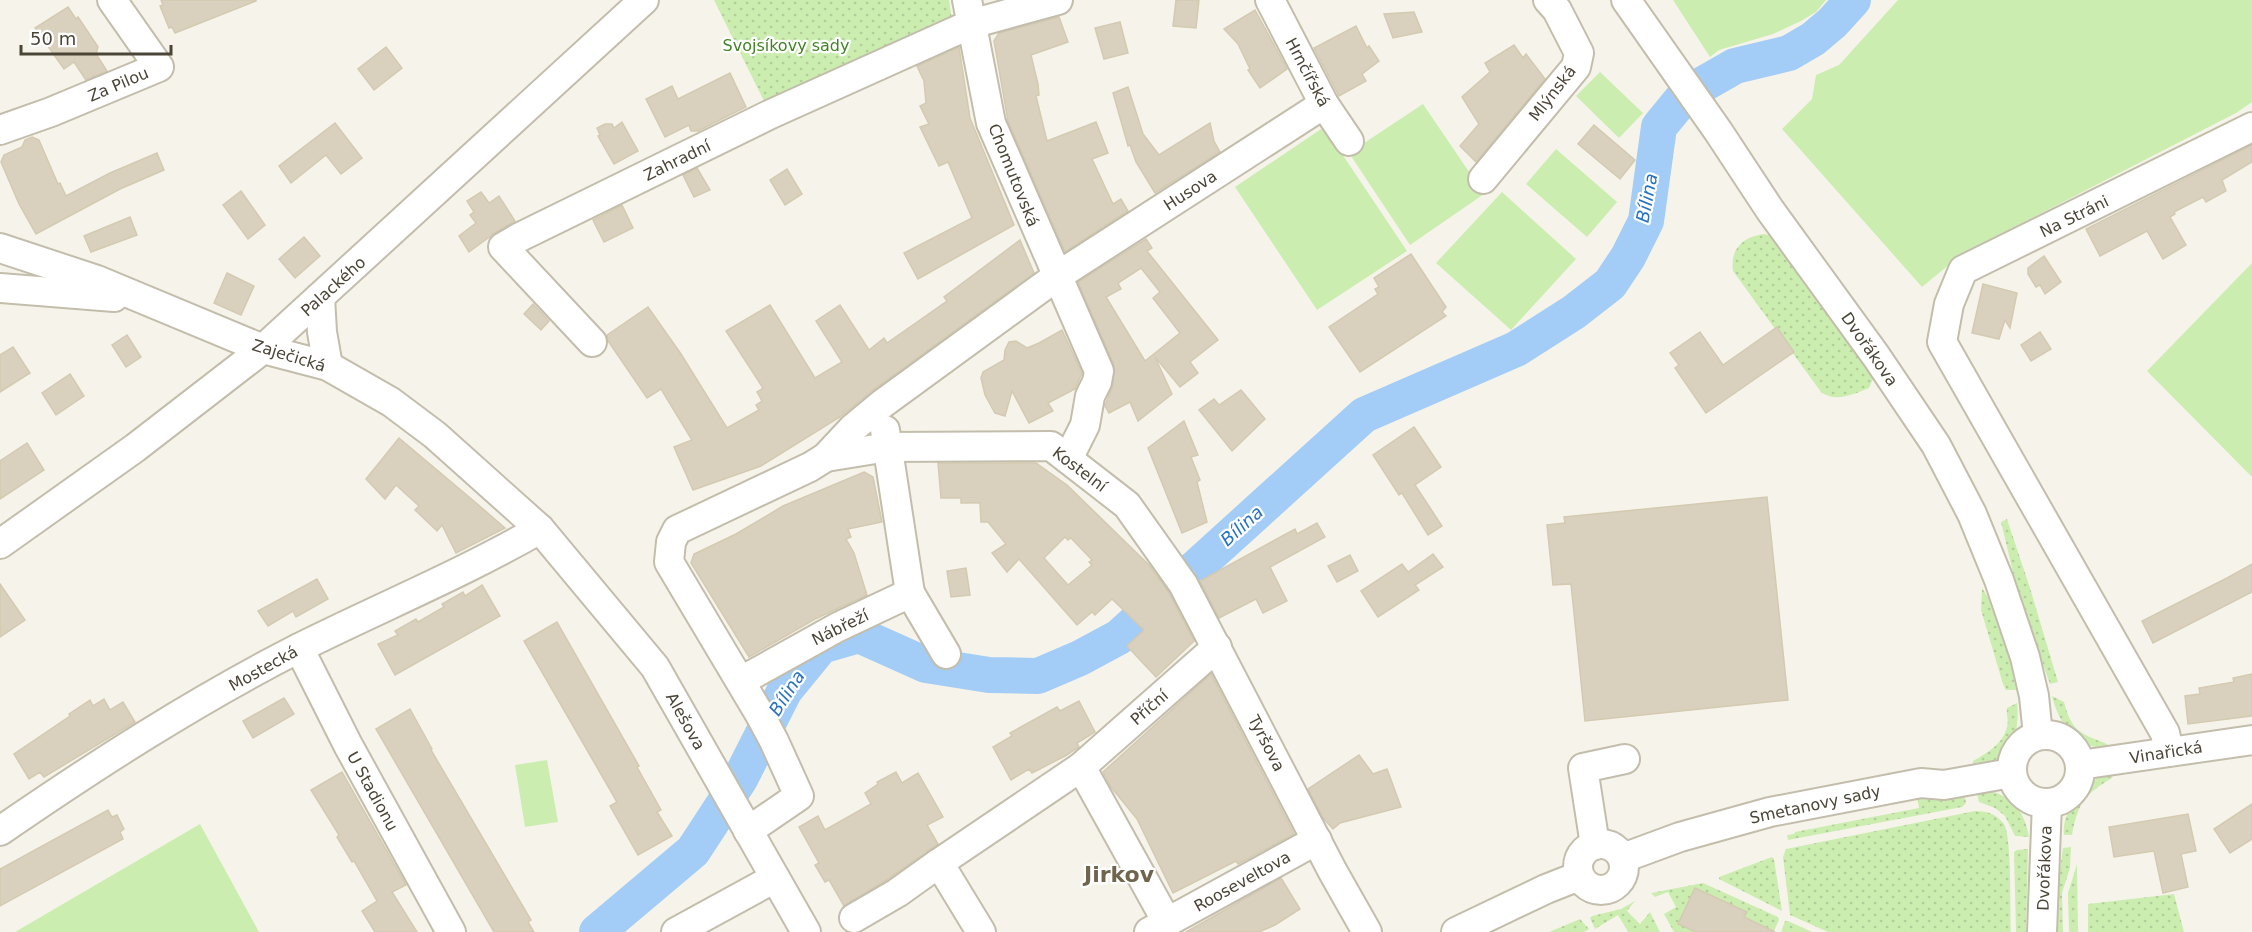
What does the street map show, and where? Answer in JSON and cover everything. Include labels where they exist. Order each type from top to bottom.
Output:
[{"type":"street","name":"Za Pilou","points":[[0,130],[51,112],[159,67],[112,0]]},
{"type":"street","name":"Palackého","points":[[0,544],[135,448],[263,349],[644,0]]},
{"type":"street","points":[[969,12],[1058,0]]},
{"type":"street","name":"Hrnčířská","points":[[1270,0],[1324,104],[1349,141]]},
{"type":"street","name":"Mlýnská","points":[[1483,179],[1576,67],[1579,53],[1557,10],[1548,0]]},
{"type":"street","name":"Dvořákova","points":[[1626,0],[1770,210],[1876,356],[1936,445],[1972,514],[1999,580],[2025,657],[2034,696],[2038,735]]},
{"type":"street","name":"Chomutovská","points":[[969,12],[991,123],[1056,277],[1099,371],[1097,382],[1090,396],[1084,425],[1068,459]]},
{"type":"street","name":"Zahradní","points":[[592,342],[503,247],[771,114],[969,12]]},
{"type":"street","name":"Husova","points":[[1056,277],[1324,104]]},
{"type":"street","name":"Na Stráni","points":[[2169,751],[2165,733],[1942,342],[1949,304],[1963,270],[2252,127]]},
{"type":"street","name":"Zaječická","points":[[0,248],[97,280],[263,349],[328,366],[391,402],[435,435],[540,529]]},
{"type":"street","name":"Kostelní","points":[[741,681],[669,561],[671,542],[677,530],[810,467],[826,457],[853,428],[882,404],[1056,277]]},
{"type":"street","points":[[0,288],[146,299]]},
{"type":"street","points":[[320,297],[322,332],[328,366]]},
{"type":"street","points":[[882,404],[910,593],[946,654]]},
{"type":"street","name":"Kostelní","points":[[826,457],[888,447],[1051,446],[1127,505],[1179,578],[1217,646]]},
{"type":"street","name":"Mostecká","points":[[0,831],[60,790],[205,700],[299,648],[492,556],[540,529]]},
{"type":"street","name":"Alešova","points":[[540,529],[655,667],[806,932]]},
{"type":"street","name":"Nábřeží","points":[[741,681],[838,627],[910,593]]},
{"type":"street","name":"Příční","points":[[854,918],[897,893],[1081,767],[1217,646]]},
{"type":"street","name":"Tyršova","points":[[1217,646],[1367,932]]},
{"type":"street","name":"U Stadionu","points":[[299,648],[348,745],[451,932]]},
{"type":"street","points":[[741,681],[774,741],[799,796],[748,831]]},
{"type":"street","points":[[2038,735],[2061,738],[2077,754],[2080,765],[2080,776],[2075,787],[2058,801],[2047,803],[2034,801],[2023,795],[2015,785],[2012,773],[2012,760],[2018,749],[2027,740],[2038,735]]},
{"type":"street","name":"Vinařická","points":[[2080,765],[2252,740]]},
{"type":"street","points":[[1595,845],[1583,768],[1625,759]]},
{"type":"street","points":[[1081,767],[1158,927]]},
{"type":"street","name":"Smetanovy sady","points":[[1623,858],[1680,837],[1770,812],[1921,783],[1944,785],[2012,773]]},
{"type":"street","name":"Dvořákova","points":[[2042,932],[2047,803]]},
{"type":"street","name":"Rooseveltova","points":[[1158,927],[1317,840]]},
{"type":"street","points":[[1595,845],[1608,845],[1619,852],[1623,858],[1622,878],[1612,888],[1605,891],[1589,888],[1579,876],[1578,860],[1588,848],[1595,845]]},
{"type":"street","points":[[939,863],[981,932]]},
{"type":"street","points":[[1456,932],[1546,889],[1579,876]]},
{"type":"street","points":[[676,932],[775,878]]},
{"type":"green space","name":"Svojsíkovy sady","points":[[714,0],[949,0],[952,19],[765,103]]},
{"type":"green space","points":[[1673,0],[1826,0],[1816,12],[1801,21],[1773,34],[1719,50],[1710,57]]},
{"type":"green space","points":[[1898,0],[2252,0],[2252,102],[2236,113],[1962,254],[1922,287],[1782,129],[1812,99],[1816,75],[1839,65]]},
{"type":"green space","points":[[1600,72],[1643,113],[1619,138],[1576,96]]},
{"type":"green space","points":[[1423,104],[1484,194],[1410,245],[1349,153]]},
{"type":"green space","points":[[1324,127],[1407,251],[1317,310],[1235,187]]},
{"type":"green space","points":[[1556,149],[1617,202],[1587,237],[1526,184]]},
{"type":"green space","points":[[1502,192],[1576,259],[1511,330],[1436,263]]},
{"type":"green space","points":[[1764,234],[1772,236],[1871,374],[1873,379],[1869,388],[1839,397],[1821,392],[1733,271],[1734,256],[1739,245],[1750,238]]},
{"type":"green space","points":[[2252,263],[2252,477],[2147,371]]},
{"type":"green space","points":[[2007,519],[2058,682],[2050,684],[2018,593],[2001,522]]},
{"type":"green space","points":[[1982,588],[2003,621],[2016,690],[2006,690],[2003,684],[1981,610]]},
{"type":"green space","points":[[2052,696],[2064,702],[2074,726],[2090,737],[2107,744],[2109,749],[2088,744],[2071,733],[2059,716]]},
{"type":"green space","points":[[2017,703],[2017,727],[2009,746],[1995,760],[1973,770],[1973,761],[1989,751],[2002,738],[2008,724],[2007,708]]},
{"type":"green space","points":[[547,760],[558,822],[525,827],[515,765]]},
{"type":"green space","points":[[2103,773],[2113,774],[2112,778],[2095,789],[2084,800],[2072,835],[2064,835],[2066,816],[2070,808],[2082,792]]},
{"type":"green space","points":[[1984,789],[2001,795],[2015,805],[2024,819],[2029,837],[2015,836],[2005,816],[1995,808],[1979,802],[1976,790]]},
{"type":"green space","points":[[1964,792],[1966,803],[1962,807],[1788,840],[1787,835],[1795,832],[1919,808],[1917,796]]},
{"type":"green space","points":[[1975,811],[1995,815],[2004,824],[2007,832],[2011,932],[1828,932],[1790,915],[1783,857],[1786,849]]},
{"type":"green space","points":[[200,824],[259,932],[15,932]]},
{"type":"green space","points":[[2071,847],[2070,868],[2062,893],[2063,932],[2051,932],[2063,848]]},
{"type":"green space","points":[[2028,849],[2026,932],[2016,932],[2014,852]]},
{"type":"green space","points":[[1772,857],[1782,911],[1719,879],[1719,877]]},
{"type":"green space","points":[[2077,864],[2078,932],[2069,932],[2068,893]]},
{"type":"green space","points":[[1703,883],[1778,917],[1774,931],[1745,917],[1746,913],[1696,932],[1674,932],[1664,914],[1676,907],[1668,892],[1655,897],[1651,893]]},
{"type":"green space","points":[[2174,894],[2184,932],[2088,932],[2088,904]]},
{"type":"green space","points":[[1635,901],[1627,911],[1640,924],[1650,912],[1660,932],[1628,932],[1618,915],[1595,929],[1590,918],[1592,916],[1621,909]]},
{"type":"green space","points":[[1580,919],[1589,929],[1584,932],[1549,932]]},
{"type":"green space","points":[[1785,921],[1788,921],[1812,932],[1781,932]]},
{"type":"building","points":[[161,0],[256,1],[175,33],[172,27],[169,28],[160,6],[163,5]]},
{"type":"building","points":[[1176,0],[1199,0],[1196,28],[1173,26]]},
{"type":"building","points":[[68,7],[76,19],[78,17],[98,47],[96,54],[107,71],[86,80],[74,62],[64,69],[35,28]]},
{"type":"building","points":[[1255,10],[1287,69],[1260,88],[1248,70],[1250,69],[1238,44],[1224,29]]},
{"type":"building","points":[[1414,12],[1422,32],[1393,38],[1384,14]]},
{"type":"building","points":[[1059,17],[1068,42],[1031,55],[1038,84],[1039,95],[1036,96],[1047,141],[1096,122],[1108,153],[1092,159],[1113,204],[1121,199],[1128,211],[1065,252],[1008,121],[994,41],[999,33]]},
{"type":"building","points":[[1120,22],[1128,53],[1104,59],[1095,28]]},
{"type":"building","points":[[1356,26],[1367,48],[1369,46],[1379,61],[1362,74],[1366,81],[1339,96],[1314,48]]},
{"type":"building","points":[[1514,45],[1523,58],[1526,54],[1545,79],[1476,162],[1460,146],[1479,124],[1462,97],[1490,72],[1485,63]]},
{"type":"building","points":[[386,47],[402,68],[374,90],[358,69]]},
{"type":"building","points":[[959,47],[970,118],[1014,225],[918,279],[904,253],[972,218],[948,162],[939,166],[920,127],[929,124],[920,106],[926,103],[924,81],[917,66]]},
{"type":"building","points":[[730,73],[746,107],[698,131],[691,131],[689,125],[665,137],[646,99],[672,86],[678,99]]},
{"type":"building","points":[[1128,87],[1143,134],[1159,155],[1210,123],[1214,141],[1220,152],[1155,193],[1136,162],[1130,145],[1128,146],[1113,93]]},
{"type":"building","points":[[622,122],[638,151],[614,164],[598,136],[600,135],[597,128],[605,124],[612,124],[614,128]]},
{"type":"building","points":[[335,123],[362,158],[341,174],[326,155],[291,183],[279,166]]},
{"type":"building","points":[[1594,125],[1635,160],[1620,179],[1578,144]]},
{"type":"building","points":[[32,137],[39,140],[58,184],[60,183],[66,196],[110,173],[157,153],[164,170],[120,189],[36,234],[19,204],[1,162],[4,155],[22,147],[25,140]]},
{"type":"building","points":[[2252,145],[2252,162],[2222,180],[2226,191],[2206,202],[2203,197],[2174,212],[2175,214],[2170,217],[2186,245],[2163,259],[2147,231],[2100,256],[2086,229]]},
{"type":"building","points":[[697,168],[710,190],[694,197],[683,175]]},
{"type":"building","points":[[787,169],[802,194],[785,205],[770,180]]},
{"type":"building","points":[[241,191],[265,225],[248,239],[223,205]]},
{"type":"building","points":[[481,192],[489,203],[499,196],[515,221],[469,252],[459,236],[476,223],[470,215],[474,212],[467,201]]},
{"type":"building","points":[[622,205],[633,228],[604,242],[593,220]]},
{"type":"building","points":[[130,217],[137,235],[91,252],[84,236]]},
{"type":"building","points":[[304,237],[320,256],[295,278],[279,259]]},
{"type":"building","points":[[1146,239],[1152,248],[1147,251],[1218,340],[1190,362],[1198,373],[1180,387],[1155,357],[1172,394],[1138,421],[1130,402],[1109,413],[1105,406],[1113,385],[1114,365],[1078,282]],"holes":[[[1141,268],[1160,292],[1153,298],[1180,333],[1145,361],[1106,297],[1121,289],[1118,283]]]},
{"type":"building","points":[[1020,240],[1034,273],[872,391],[840,417],[761,466],[693,490],[674,447],[692,440],[661,389],[647,398],[608,341],[607,335],[648,307],[681,354],[727,428],[759,410],[756,405],[762,401],[757,392],[763,388],[726,331],[770,305],[815,378],[842,362],[816,321],[840,305],[869,350],[884,338],[887,343],[947,301],[944,297]]},
{"type":"building","points":[[1411,254],[1446,307],[1442,312],[1446,316],[1360,372],[1329,327],[1378,294],[1375,289],[1379,287],[1374,278]]},
{"type":"building","points":[[2044,256],[2061,282],[2045,294],[2040,285],[2036,287],[2028,274],[2028,268]]},
{"type":"building","points":[[227,273],[254,286],[241,315],[214,303]]},
{"type":"building","points":[[1983,284],[2017,293],[2010,328],[2005,320],[1999,339],[1972,333]]},
{"type":"building","points":[[533,304],[549,321],[541,330],[524,314]]},
{"type":"building","points":[[1777,327],[1794,352],[1706,413],[1675,368],[1679,365],[1670,353],[1700,332],[1723,365]]},
{"type":"building","points":[[1062,330],[1082,373],[1075,389],[1048,403],[1053,411],[1029,423],[1012,391],[1005,416],[995,413],[985,395],[981,378],[983,372],[1004,360],[1009,342],[1016,341],[1027,348]]},
{"type":"building","points":[[2040,332],[2051,349],[2031,361],[2021,345]]},
{"type":"building","points":[[127,335],[141,357],[126,367],[112,345]]},
{"type":"building","points":[[13,347],[30,373],[0,392],[0,355]]},
{"type":"building","points":[[70,374],[84,396],[56,415],[42,393]]},
{"type":"building","points":[[1241,390],[1265,419],[1232,451],[1199,410],[1214,399],[1219,405]]},
{"type":"building","points":[[1184,421],[1198,455],[1191,457],[1200,480],[1197,482],[1207,522],[1182,533],[1148,448]]},
{"type":"building","points":[[1414,427],[1441,467],[1415,485],[1442,526],[1428,535],[1402,493],[1399,495],[1373,455]]},
{"type":"building","points":[[399,438],[505,528],[456,553],[442,525],[437,531],[415,510],[419,506],[396,485],[385,499],[366,479]]},
{"type":"building","points":[[27,443],[44,470],[0,499],[0,461]]},
{"type":"building","points":[[938,463],[1036,463],[1067,485],[1150,566],[1169,593],[1194,641],[1156,677],[1127,646],[1144,630],[1112,599],[1095,615],[1092,612],[1077,625],[1019,559],[1007,572],[992,553],[1006,544],[988,522],[981,522],[980,503],[961,503],[961,498],[941,498]],"holes":[[[1065,537],[1068,540],[1071,538],[1092,560],[1089,562],[1092,565],[1068,585],[1044,558]]]},
{"type":"building","points":[[864,472],[873,477],[882,522],[848,529],[851,537],[846,539],[854,553],[867,595],[815,619],[749,657],[691,563],[694,554],[736,534],[783,506]]},
{"type":"building","points":[[1767,497],[1788,700],[1585,721],[1571,584],[1553,585],[1547,525],[1565,523],[1564,517]]},
{"type":"building","points":[[1317,523],[1325,537],[1270,567],[1287,601],[1263,613],[1256,599],[1219,618],[1200,581],[1295,529],[1297,534]]},
{"type":"building","points":[[1433,554],[1443,567],[1415,585],[1419,590],[1378,617],[1361,591],[1402,564],[1408,572]]},
{"type":"building","points":[[1350,555],[1358,571],[1337,582],[1328,566]]},
{"type":"building","points":[[2252,564],[2252,592],[2153,643],[2142,621]]},
{"type":"building","points":[[966,568],[970,595],[951,597],[947,571]]},
{"type":"building","points":[[317,579],[328,599],[296,617],[293,611],[268,626],[258,611]]},
{"type":"building","points":[[0,584],[25,620],[0,637]]},
{"type":"building","points":[[482,585],[500,616],[395,675],[378,644],[398,635],[395,631],[416,619],[418,622],[444,607],[442,604],[463,592],[465,596]]},
{"type":"building","points":[[557,622],[639,766],[637,767],[661,810],[657,812],[672,836],[638,855],[610,806],[617,802],[524,641]]},
{"type":"building","points":[[1211,674],[1294,834],[1238,864],[1236,861],[1173,893],[1137,819],[1111,787],[1103,772]]},
{"type":"building","points":[[2252,674],[2252,716],[2188,724],[2185,696],[2200,694],[2199,688],[2234,682],[2233,678]]},
{"type":"building","points":[[284,698],[294,714],[253,738],[243,721]]},
{"type":"building","points":[[104,699],[110,710],[123,702],[135,722],[44,777],[40,772],[29,779],[14,754],[90,700],[93,706]]},
{"type":"building","points":[[1079,701],[1095,732],[1077,743],[1079,747],[1065,756],[1032,773],[1029,769],[1011,780],[993,747],[1012,736],[1010,733],[1057,707],[1060,711]]},
{"type":"building","points":[[410,709],[431,750],[531,920],[528,922],[534,932],[494,932],[376,729]]},
{"type":"building","points":[[1359,755],[1373,774],[1387,769],[1401,807],[1340,823],[1333,829],[1323,818],[1308,789]]},
{"type":"building","points":[[342,772],[406,885],[392,892],[417,932],[375,932],[362,911],[377,901],[311,790]]},
{"type":"building","points":[[896,772],[902,783],[918,773],[943,817],[927,825],[938,844],[844,906],[829,880],[825,882],[815,865],[819,863],[799,827],[818,816],[825,830],[871,804],[865,793],[878,784],[877,782]]},
{"type":"building","points":[[2252,804],[2252,839],[2230,853],[2214,829]]},
{"type":"building","points":[[108,810],[112,817],[117,815],[124,829],[120,832],[123,839],[0,906],[0,869]]},
{"type":"building","points":[[2188,814],[2196,851],[2181,854],[2188,887],[2163,893],[2154,851],[2114,857],[2109,827]]},
{"type":"building","points":[[1281,878],[1300,909],[1275,925],[1259,932],[1186,932]]},
{"type":"building","points":[[1695,888],[1747,912],[1744,917],[1775,932],[1696,932],[1678,924]]},
{"type":"waterway","name":"Bílina","points":[[597,932],[693,851],[740,779],[785,690],[821,646],[859,635],[926,665],[989,675],[1038,676],[1080,658],[1119,637],[1364,415],[1516,349],[1574,312],[1610,284],[1628,257],[1646,221],[1659,127],[1686,94],[1735,66],[1789,53],[1813,39],[1832,23],[1853,0]]},
{"type":"district","name":"Jirkov","points":[[1119,874]]}]
